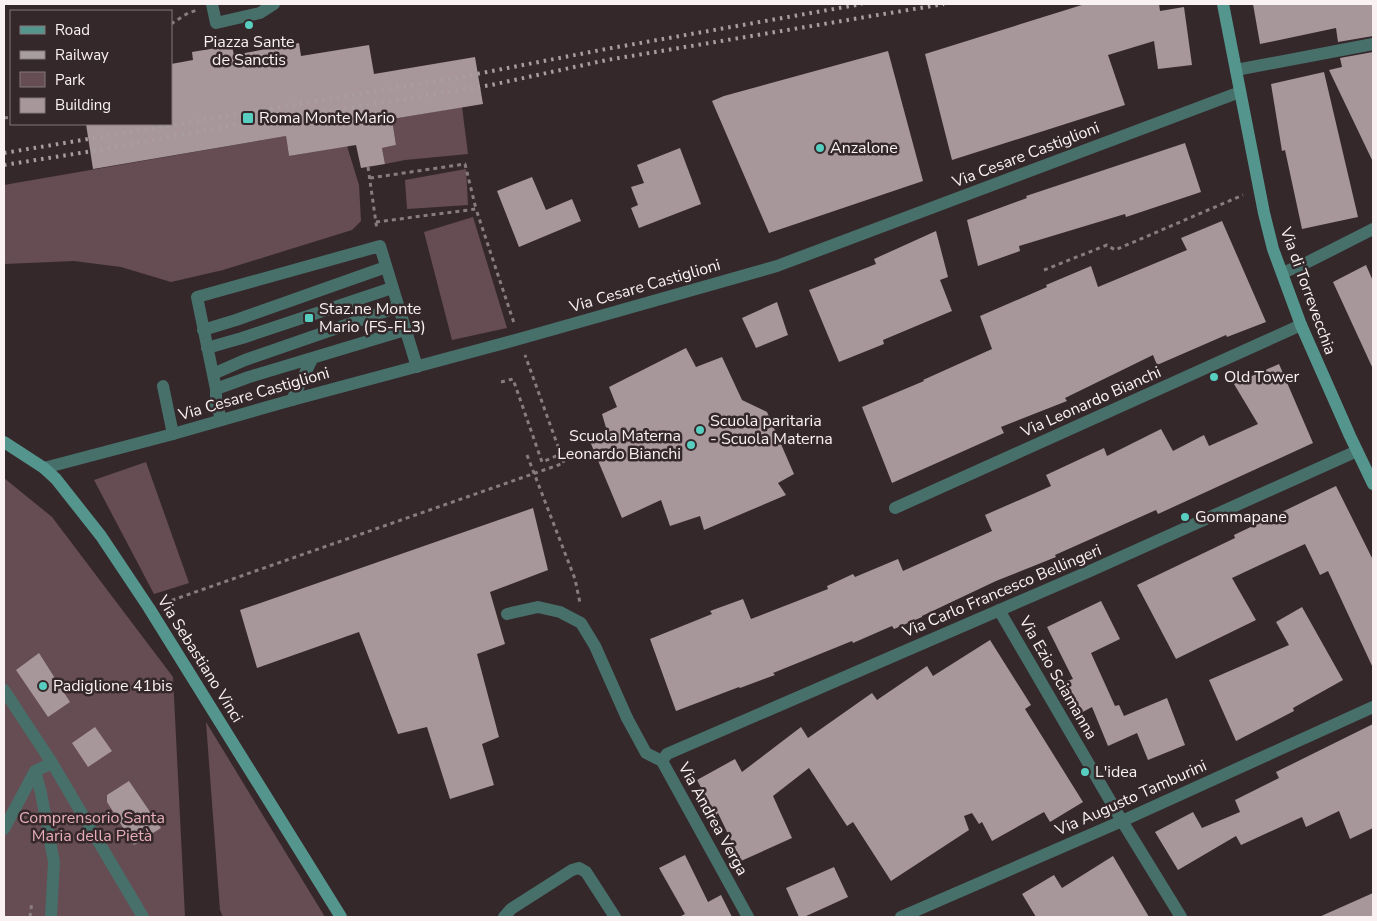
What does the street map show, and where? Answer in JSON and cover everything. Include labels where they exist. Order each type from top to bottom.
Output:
[{"type":"street","points":[[212,4],[216,23],[260,13],[274,4]]},
{"type":"street","name":"Via di Torrevecchia","points":[[1223,4],[1268,230],[1301,325],[1357,451],[1372,478]]},
{"type":"street","points":[[1236,70],[1373,44]]},
{"type":"street","name":"Via Cesare Castiglioni","points":[[44,468],[417,367],[799,259],[1240,92]]},
{"type":"street","points":[[1282,274],[1373,229]]},
{"type":"street","points":[[222,420],[216,405],[216,389],[197,297],[380,246],[417,367]]},
{"type":"street","points":[[203,330],[386,267]]},
{"type":"street","points":[[207,348],[392,288]]},
{"type":"street","points":[[213,374],[246,360],[398,307]]},
{"type":"street","name":"Via Leonardo Bianchi","points":[[895,508],[1301,325]]},
{"type":"street","points":[[216,389],[249,377],[405,330]]},
{"type":"street","points":[[292,400],[312,359]]},
{"type":"street","points":[[163,386],[173,434]]},
{"type":"street","name":"Via Sebastiano Vinci","points":[[4,442],[44,468],[64,489],[101,536],[149,608],[340,917]]},
{"type":"street","name":"Via Carlo Francesco Bellingeri","points":[[662,761],[667,754],[1090,571],[1357,451]]},
{"type":"street","points":[[507,614],[538,607],[560,612],[581,623]]},
{"type":"street","name":"Via Ezio Sciamanna","points":[[1000,610],[1122,821],[1181,917]]},
{"type":"street","name":"Via Andrea Verga","points":[[581,623],[595,646],[627,718],[646,753],[662,761],[748,917]]},
{"type":"street","points":[[4,690],[52,763],[143,917]]},
{"type":"street","name":"Via Augusto Tamburini","points":[[901,917],[1122,821],[1373,707]]},
{"type":"street","points":[[4,829],[35,771],[52,763]]},
{"type":"street","points":[[35,771],[54,862],[51,917]]},
{"type":"street","points":[[504,917],[511,909],[572,870],[579,868],[586,872],[615,917]]},
{"type":"path","points":[[172,23],[188,14]]},
{"type":"path","points":[[370,178],[465,164],[476,209],[514,323]]},
{"type":"path","points":[[368,167],[380,246]]},
{"type":"path","points":[[1044,270],[1107,245],[1115,250],[1235,198],[1260,190]]},
{"type":"path","points":[[376,222],[476,209]]},
{"type":"path","points":[[149,608],[564,462],[523,349]]},
{"type":"path","points":[[500,382],[512,379],[542,462],[561,454]]},
{"type":"path","points":[[527,455],[575,579],[580,599],[581,623]]},
{"type":"path","points":[[30,917],[32,901]]},
{"type":"green space","points":[[462,107],[468,154],[405,160],[385,164],[382,148],[396,145],[392,119]]},
{"type":"green space","points":[[286,136],[289,156],[347,146],[359,185],[361,221],[352,230],[223,270],[171,282],[121,267],[74,261],[4,264],[4,185]]},
{"type":"green space","points":[[466,169],[468,205],[407,209],[405,180]]},
{"type":"green space","points":[[473,217],[507,328],[452,340],[424,232]]},
{"type":"green space","points":[[146,462],[189,583],[154,594],[94,480]]},
{"type":"green space","name":"Comprensorio Santa Maria della Pietà","points":[[4,478],[52,517],[173,677],[185,917],[4,917]]},
{"type":"green space","points":[[206,722],[325,917],[223,917],[220,910]]},
{"type":"building","points":[[1085,4],[1159,4],[1160,11],[1184,7],[1192,65],[1158,69],[1154,41],[1108,55],[1125,105],[952,160],[925,54]]},
{"type":"building","points":[[1253,4],[1373,4],[1373,36],[1338,42],[1336,28],[1260,44]]},
{"type":"building","points":[[299,43],[301,56],[369,45],[374,74],[475,57],[483,104],[392,119],[396,145],[382,148],[385,164],[361,168],[356,145],[289,156],[286,136],[93,169],[86,125],[172,125],[172,64],[193,60],[192,52],[222,47],[232,46],[234,55]]},
{"type":"building","points":[[888,51],[923,181],[769,233],[712,101],[724,96]]},
{"type":"building","points":[[1373,52],[1373,162],[1329,70],[1342,67],[1340,58]]},
{"type":"building","points":[[1324,72],[1358,217],[1302,229],[1285,150],[1282,151],[1271,84]]},
{"type":"building","points":[[1185,143],[1201,192],[1126,217],[1125,214],[1019,246],[1020,251],[978,266],[967,220],[1027,198],[1026,196]]},
{"type":"building","points":[[680,148],[701,204],[639,228],[631,208],[638,205],[631,187],[644,183],[637,165]]},
{"type":"building","points":[[532,177],[546,210],[572,199],[581,221],[519,247],[497,191]]},
{"type":"building","points":[[1222,221],[1266,322],[1227,337],[1226,335],[1157,365],[1153,355],[1065,398],[1067,401],[1001,427],[1004,433],[892,483],[862,407],[924,381],[992,349],[980,316],[1091,266],[1098,287],[1187,250],[1181,238]]},
{"type":"building","points":[[936,231],[948,277],[940,280],[952,311],[883,340],[884,344],[839,362],[809,290],[876,264],[874,259]]},
{"type":"building","points":[[1366,265],[1373,281],[1373,369],[1333,282]]},
{"type":"building","points":[[777,302],[788,335],[756,348],[742,318]]},
{"type":"building","points":[[686,348],[696,367],[722,357],[742,400],[767,412],[794,474],[778,483],[786,495],[704,530],[700,516],[670,526],[661,500],[622,518],[589,439],[607,431],[602,414],[617,407],[609,387]]},
{"type":"building","points":[[1279,364],[1313,443],[1158,514],[1156,510],[1055,555],[1056,557],[996,581],[894,629],[892,626],[853,643],[852,641],[773,673],[775,675],[676,711],[650,639],[712,614],[710,611],[743,599],[751,619],[828,589],[827,586],[853,574],[855,577],[898,559],[903,571],[992,531],[985,515],[1051,486],[1046,475],[1104,448],[1107,456],[1161,429],[1173,451],[1204,435],[1209,446],[1258,424],[1234,384]]},
{"type":"building","points":[[1336,486],[1373,560],[1373,668],[1328,571],[1320,575],[1305,544],[1232,578],[1256,620],[1176,659],[1137,585],[1235,538],[1234,535]]},
{"type":"building","points":[[533,508],[548,570],[490,592],[505,644],[477,654],[499,737],[482,744],[494,785],[450,799],[427,727],[398,734],[359,632],[257,668],[240,610]]},
{"type":"building","points":[[1101,601],[1120,639],[1091,653],[1115,706],[1119,705],[1124,716],[1167,698],[1185,745],[1148,760],[1137,733],[1108,746],[1092,707],[1079,714],[1064,682],[1073,679],[1047,627]]},
{"type":"building","points":[[1302,607],[1343,680],[1293,708],[1294,711],[1236,741],[1209,680],[1289,645],[1276,622]]},
{"type":"building","points":[[990,640],[1031,705],[1025,709],[1083,802],[1050,822],[1044,812],[992,841],[982,822],[979,824],[972,813],[964,816],[969,830],[891,881],[853,822],[847,826],[809,768],[773,796],[792,838],[741,861],[718,813],[716,815],[697,780],[735,759],[742,772],[801,727],[808,738],[872,693],[877,700],[927,666],[933,676]]},
{"type":"building","name":"Padiglione 41bis","points":[[39,653],[70,702],[48,717],[16,670]]},
{"type":"building","points":[[1373,724],[1373,828],[1350,839],[1339,811],[1306,827],[1302,817],[1241,845],[1236,836],[1178,870],[1155,832],[1193,812],[1202,828],[1240,812],[1235,800],[1279,778],[1276,772]]},
{"type":"building","points":[[95,727],[112,751],[88,767],[72,743]]},
{"type":"building","points":[[129,781],[161,828],[134,845],[107,802],[107,795]]},
{"type":"building","points":[[685,855],[708,902],[721,895],[732,917],[679,917],[685,914],[659,868]]},
{"type":"building","points":[[1113,856],[1149,917],[1036,917],[1022,894],[1054,875],[1062,888]]},
{"type":"building","points":[[834,867],[848,897],[804,917],[799,917],[786,888]]},
{"type":"building","points":[[1373,893],[1373,917],[1319,917]]},
{"type":"railway","points":[[4,153],[461,77],[606,49],[862,4]]},
{"type":"railway","points":[[4,165],[251,122],[491,85],[607,60],[944,4]]},
{"type":"place","name":"Piazza Sante de Sanctis","points":[[249,25]]},
{"type":"place","name":"Roma Monte Mario","points":[[248,118]]},
{"type":"place","name":"Anzalone","points":[[820,148]]},
{"type":"place","name":"Staz.ne Monte Mario (FS-FL3)","points":[[309,318]]},
{"type":"place","name":"Old Tower","points":[[1214,377]]},
{"type":"place","name":"Scuola paritaria - Scuola Materna","points":[[700,430]]},
{"type":"place","name":"Scuola Materna Leonardo Bianchi","points":[[691,445]]},
{"type":"place","name":"Gommapane","points":[[1185,517]]},
{"type":"place","name":"Padiglione 41bis","points":[[43,686]]},
{"type":"place","name":"L'idea","points":[[1085,772]]}]
